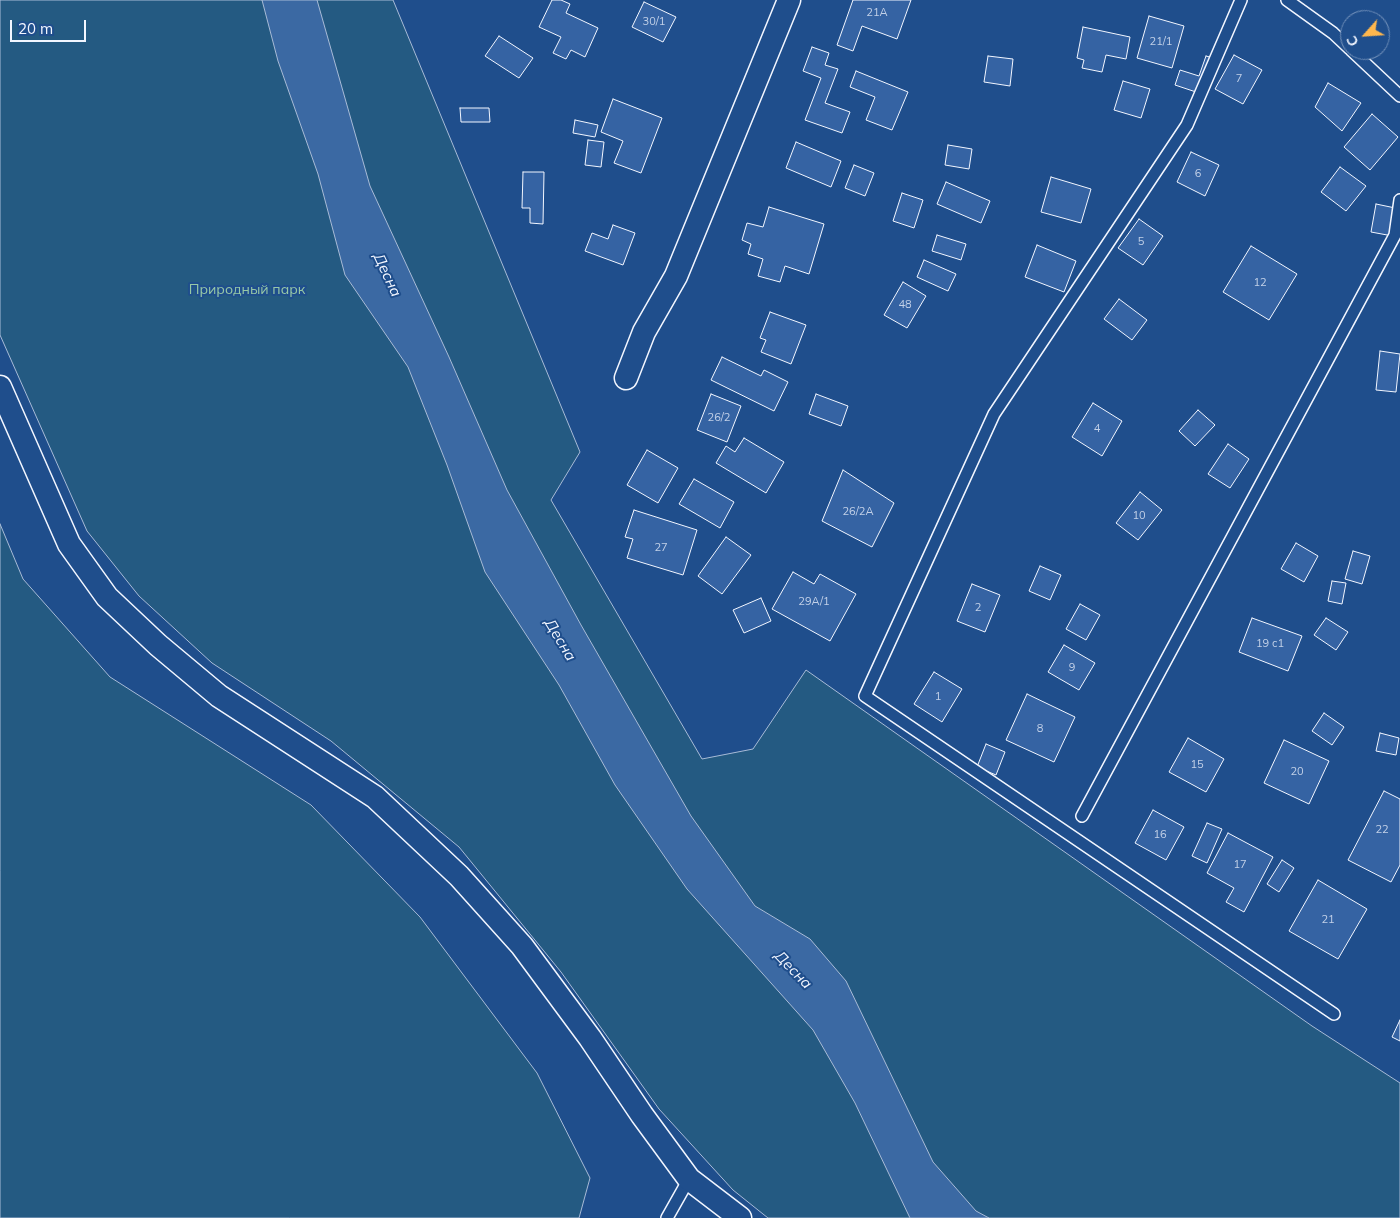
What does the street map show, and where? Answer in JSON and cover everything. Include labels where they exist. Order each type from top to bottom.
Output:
[{"type":"street","points":[[626,378],[644,332],[676,276],[789,0]]},
{"type":"street","points":[[0,387],[69,544],[108,596],[158,645],[219,696],[375,797],[459,876],[522,946],[590,1038],[642,1116],[689,1179],[740,1218]]},
{"type":"lane","points":[[1241,0],[1186,125],[994,414],[864,696],[1334,1014]]},
{"type":"lane","points":[[1287,0],[1340,39]]},
{"type":"lane","points":[[1362,60],[1400,96]]},
{"type":"lane","points":[[1082,816],[1395,235],[1400,200]]},
{"type":"lane","points":[[667,1218],[689,1179]]},
{"type":"green space","name":"Природный парк","points":[[0,0],[393,0],[580,452],[551,500],[702,759],[753,749],[806,670],[1312,1026],[1400,1083],[1400,1218],[768,1218],[733,1190],[659,1109],[561,972],[459,847],[331,741],[212,663],[139,596],[87,531],[0,335]]},
{"type":"green space","points":[[0,524],[23,579],[110,677],[311,805],[420,917],[537,1073],[590,1178],[579,1218],[0,1218]]},
{"type":"water","name":"Десна","points":[[262,0],[317,0],[370,186],[449,357],[507,490],[581,625],[691,816],[755,906],[810,939],[846,981],[933,1162],[976,1211],[989,1218],[910,1218],[855,1103],[813,1030],[687,889],[615,785],[559,685],[485,572],[447,465],[408,367],[345,275],[318,174],[278,61]]},
{"type":"building","points":[[552,0],[561,0],[570,4],[566,13],[598,28],[585,57],[571,50],[566,59],[553,53],[561,37],[539,27]]},
{"type":"building","points":[[853,0],[911,0],[897,39],[862,26],[853,51],[837,45]]},
{"type":"building","points":[[644,2],[676,17],[663,42],[632,27]]},
{"type":"building","points":[[1149,16],[1184,26],[1172,68],[1137,58]]},
{"type":"building","points":[[1083,27],[1130,37],[1126,59],[1106,55],[1102,72],[1082,68],[1084,60],[1077,58]]},
{"type":"building","points":[[499,36],[533,58],[519,78],[485,56]]},
{"type":"building","points":[[812,47],[829,53],[825,65],[838,69],[825,103],[850,112],[842,133],[805,120],[821,78],[803,71]]},
{"type":"building","points":[[1234,55],[1262,70],[1243,104],[1215,89]]},
{"type":"building","points":[[988,56],[1013,59],[1010,86],[984,82]]},
{"type":"building","points":[[1206,56],[1217,59],[1205,95],[1175,85],[1180,70],[1199,76]]},
{"type":"building","points":[[856,71],[908,92],[892,130],[866,120],[875,97],[850,87]]},
{"type":"building","points":[[1123,81],[1150,89],[1141,118],[1114,110]]},
{"type":"building","points":[[1328,83],[1361,103],[1342,131],[1315,107]]},
{"type":"building","points":[[613,99],[662,118],[641,173],[614,163],[623,141],[601,132]]},
{"type":"building","points":[[460,108],[489,108],[490,122],[461,122]]},
{"type":"building","points":[[1372,114],[1398,137],[1370,170],[1344,147]]},
{"type":"building","points":[[575,120],[598,125],[595,137],[573,133]]},
{"type":"building","points":[[588,140],[604,142],[601,167],[585,165]]},
{"type":"building","points":[[796,142],[841,161],[831,187],[786,168]]},
{"type":"building","points":[[948,145],[972,149],[969,169],[945,165]]},
{"type":"building","points":[[1191,152],[1219,165],[1205,196],[1177,182]]},
{"type":"building","points":[[854,165],[874,173],[865,196],[845,188]]},
{"type":"building","points":[[1340,167],[1366,186],[1346,211],[1321,192]]},
{"type":"building","points":[[523,172],[544,172],[543,224],[530,223],[530,208],[522,208]]},
{"type":"building","points":[[1051,177],[1091,189],[1081,223],[1041,212]]},
{"type":"building","points":[[946,182],[990,201],[981,223],[937,204]]},
{"type":"building","points":[[902,193],[923,200],[914,228],[893,221]]},
{"type":"building","points":[[1376,204],[1400,209],[1398,237],[1371,232]]},
{"type":"building","points":[[769,207],[824,224],[809,274],[785,266],[780,282],[758,276],[763,259],[748,254],[751,244],[742,240],[747,223],[763,227]]},
{"type":"building","points":[[1139,219],[1163,236],[1143,265],[1118,248]]},
{"type":"building","points":[[613,225],[635,233],[623,265],[585,251],[592,233],[608,239]]},
{"type":"building","points":[[937,235],[966,244],[961,260],[932,251]]},
{"type":"building","points":[[1037,245],[1076,261],[1064,292],[1025,277]]},
{"type":"building","points":[[1251,246],[1297,274],[1269,320],[1223,292]]},
{"type":"building","points":[[924,260],[956,274],[948,291],[917,277]]},
{"type":"building","points":[[903,282],[926,296],[907,328],[884,315]]},
{"type":"building","points":[[1119,299],[1147,320],[1132,340],[1104,319]]},
{"type":"building","points":[[770,312],[806,325],[791,364],[761,352],[766,340],[760,338]]},
{"type":"building","points":[[1380,351],[1400,354],[1396,392],[1376,390]]},
{"type":"building","points":[[722,357],[761,376],[764,370],[788,382],[774,411],[711,380]]},
{"type":"building","points":[[711,394],[741,406],[727,442],[697,430]]},
{"type":"building","points":[[816,394],[848,406],[841,426],[809,414]]},
{"type":"building","points":[[1093,403],[1122,421],[1102,456],[1072,437]]},
{"type":"building","points":[[1198,410],[1215,425],[1195,446],[1179,431]]},
{"type":"building","points":[[744,438],[784,462],[766,493],[716,463],[726,446],[735,452]]},
{"type":"building","points":[[1228,444],[1249,459],[1230,488],[1208,474]]},
{"type":"building","points":[[647,450],[678,468],[658,503],[627,485]]},
{"type":"building","points":[[843,470],[894,503],[872,547],[822,521]]},
{"type":"building","points":[[694,479],[734,502],[720,528],[679,504]]},
{"type":"building","points":[[1140,492],[1162,510],[1138,540],[1116,523]]},
{"type":"building","points":[[634,510],[697,530],[683,575],[627,558],[633,539],[625,537]]},
{"type":"building","points":[[726,537],[751,555],[722,594],[698,576]]},
{"type":"building","points":[[1296,543],[1318,556],[1304,582],[1281,569]]},
{"type":"building","points":[[1353,551],[1370,556],[1362,584],[1345,579]]},
{"type":"building","points":[[1040,566],[1061,575],[1050,600],[1029,591]]},
{"type":"building","points":[[793,572],[814,584],[820,574],[856,594],[830,641],[772,609]]},
{"type":"building","points":[[1332,581],[1346,583],[1342,604],[1328,601]]},
{"type":"building","points":[[972,584],[1000,595],[985,632],[957,621]]},
{"type":"building","points":[[761,598],[771,621],[744,633],[733,610]]},
{"type":"building","points":[[1080,604],[1100,615],[1086,640],[1066,629]]},
{"type":"building","points":[[1252,618],[1302,636],[1288,671],[1239,652]]},
{"type":"building","points":[[1326,618],[1348,632],[1336,650],[1314,635]]},
{"type":"building","points":[[1064,645],[1095,663],[1079,690],[1048,672]]},
{"type":"building","points":[[934,672],[962,689],[942,722],[914,704]]},
{"type":"building","points":[[1027,694],[1075,717],[1054,762],[1006,740]]},
{"type":"building","points":[[1324,713],[1344,727],[1332,745],[1312,731]]},
{"type":"building","points":[[1380,733],[1399,738],[1396,755],[1376,751]]},
{"type":"building","points":[[1188,738],[1224,759],[1206,792],[1169,772]]},
{"type":"building","points":[[1284,740],[1329,761],[1309,804],[1264,783]]},
{"type":"building","points":[[986,744],[1005,752],[996,775],[977,767]]},
{"type":"building","points":[[1384,791],[1400,799],[1400,865],[1391,882],[1348,860]]},
{"type":"building","points":[[1153,810],[1184,827],[1166,860],[1135,843]]},
{"type":"building","points":[[1207,823],[1222,829],[1207,863],[1192,856]]},
{"type":"building","points":[[1228,833],[1273,857],[1244,912],[1226,902],[1234,888],[1207,873]]},
{"type":"building","points":[[1282,860],[1294,868],[1279,892],[1267,884]]},
{"type":"building","points":[[1318,880],[1367,909],[1338,959],[1289,931]]},
{"type":"building","points":[[1400,1020],[1400,1041],[1392,1037]]}]
